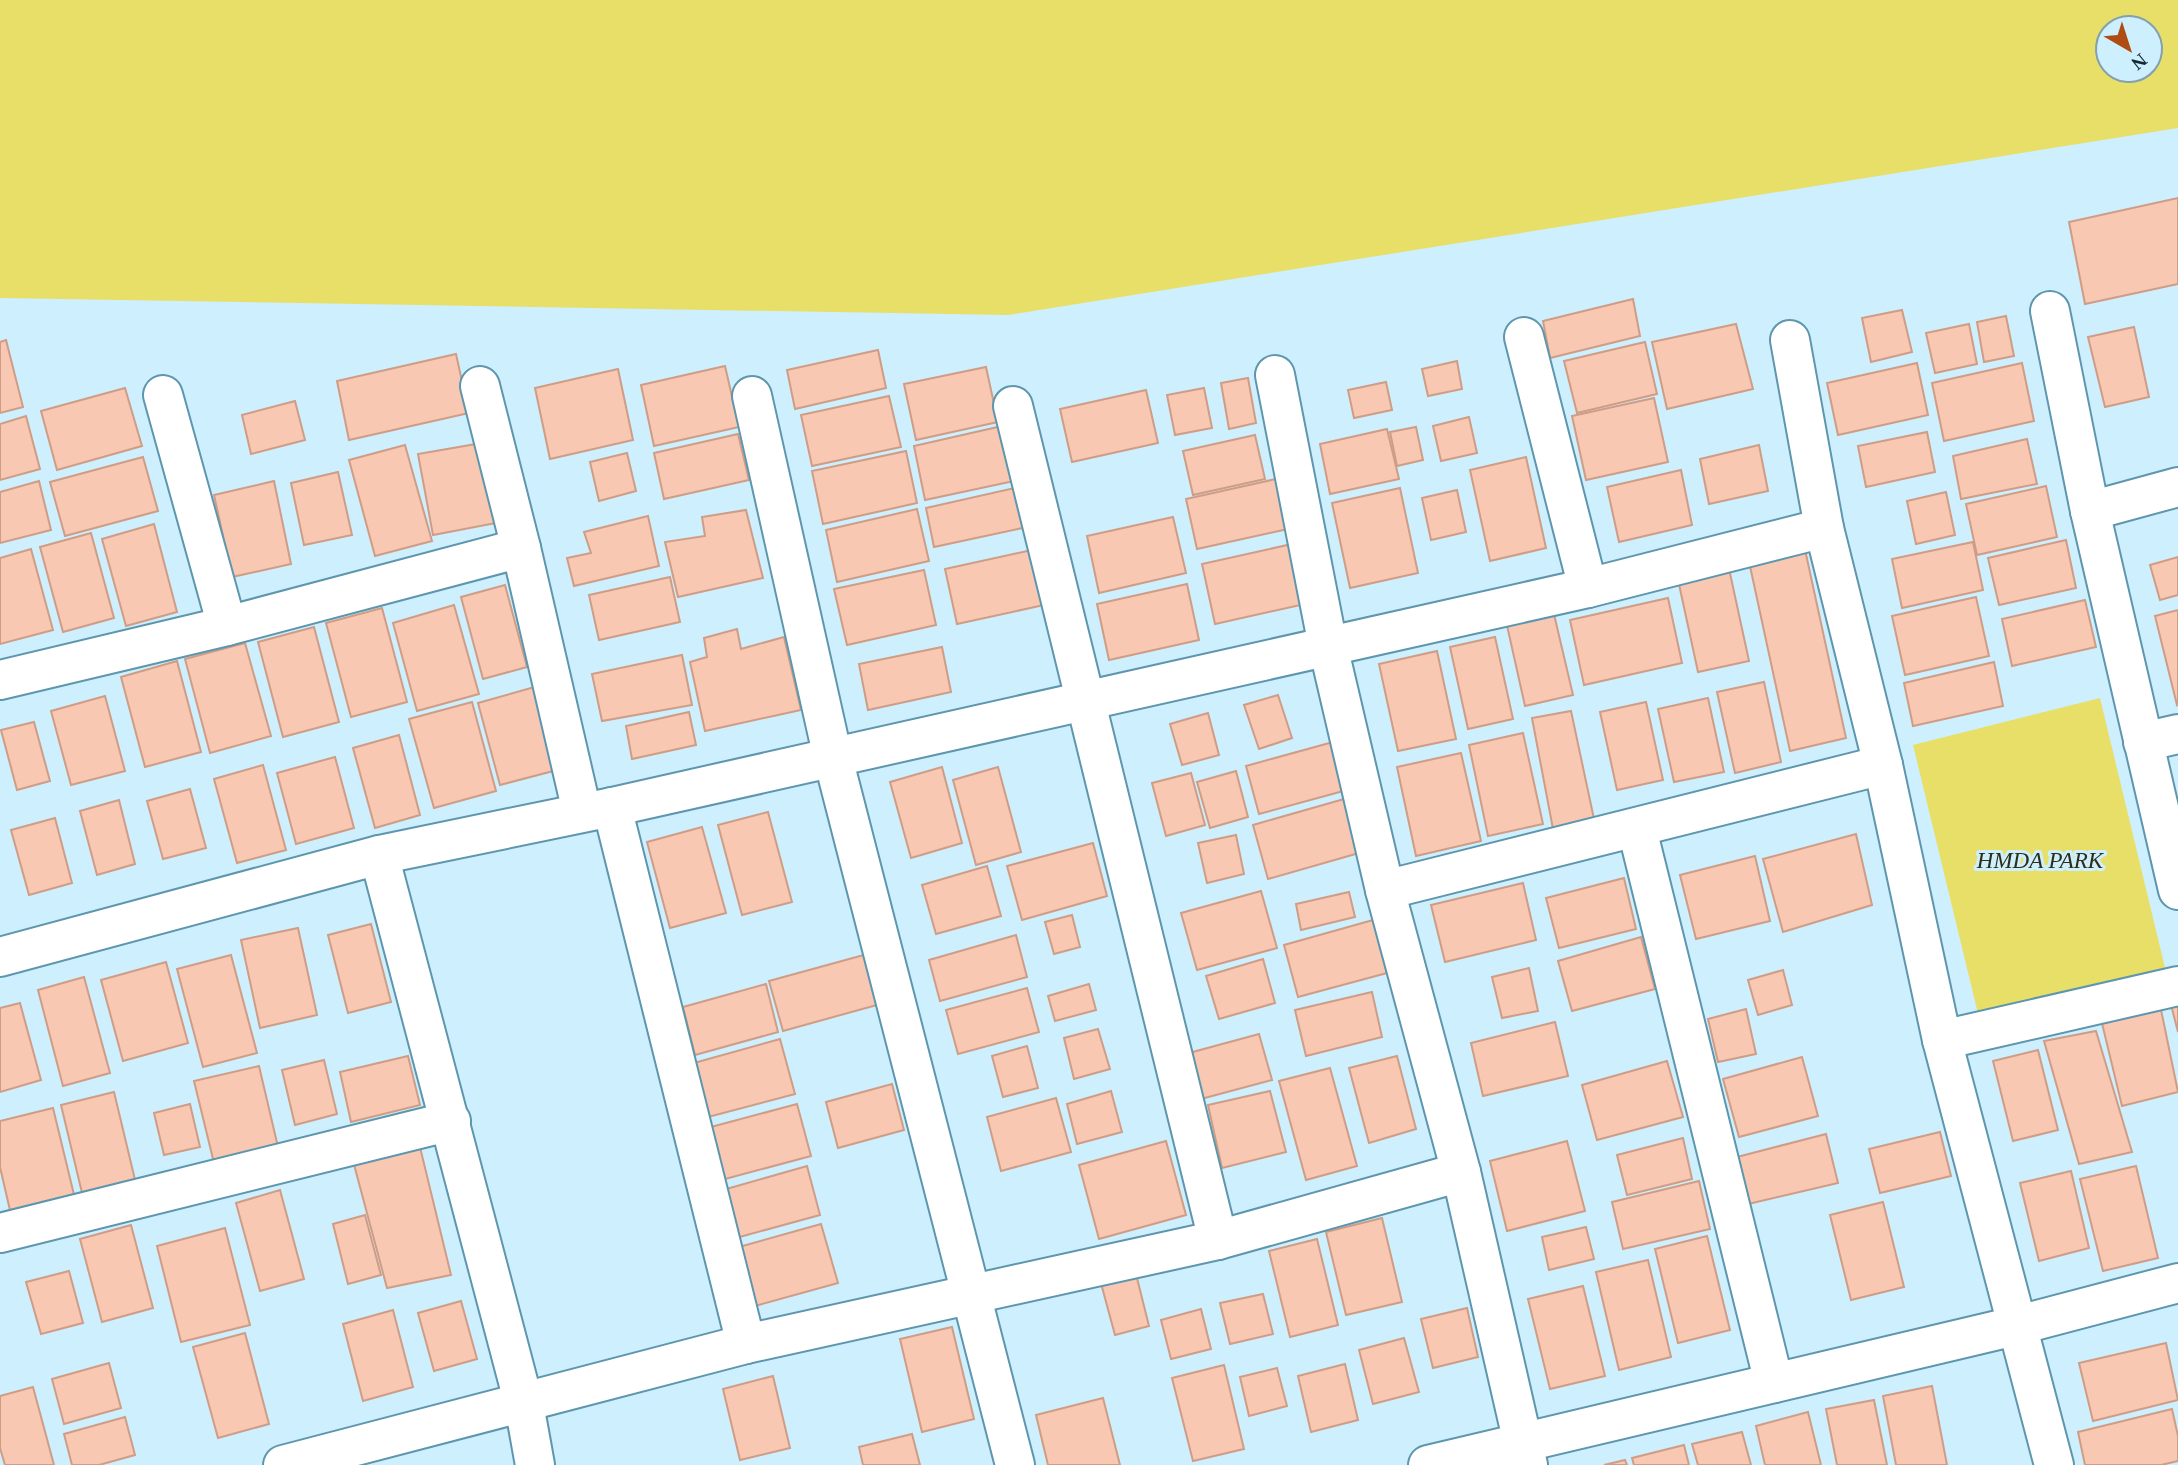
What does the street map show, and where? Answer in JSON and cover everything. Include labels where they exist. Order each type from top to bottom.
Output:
[{"type":"street","points":[[2050,311],[2090,511],[2160,738],[2178,890]]},
{"type":"street","points":[[1524,337],[1588,588]]},
{"type":"street","points":[[1790,340],[1824,528],[1883,765],[1942,1040],[2015,1326],[2054,1465]]},
{"type":"street","points":[[1275,375],[1328,646],[1385,890],[1461,1172],[1525,1454]]},
{"type":"street","points":[[480,386],[521,548],[746,1344]]},
{"type":"street","points":[[163,395],[226,626]]},
{"type":"street","points":[[752,396],[833,758],[1015,1465]]},
{"type":"street","points":[[1013,406],[1218,1240]]},
{"type":"street","points":[[2090,511],[2178,487]]},
{"type":"street","points":[[0,957],[379,855],[597,810],[1086,702],[1588,588],[1824,528]]},
{"type":"street","points":[[0,680],[226,626],[521,548]]},
{"type":"street","points":[[1385,890],[1637,829],[1883,765]]},
{"type":"street","points":[[1637,829],[1774,1383]]},
{"type":"street","points":[[379,855],[524,1404],[535,1465]]},
{"type":"street","points":[[1942,1040],[2178,986]]},
{"type":"street","points":[[0,1233],[451,1121]]},
{"type":"street","points":[[283,1465],[746,1344],[1218,1240],[1461,1172]]},
{"type":"street","points":[[1428,1465],[1525,1454],[1774,1383],[2015,1326],[2178,1283]]},
{"type":"green space","points":[[0,0],[2178,0],[2178,128],[1008,315],[0,298]]},
{"type":"green space","name":"HMDA PARK","points":[[2100,698],[2167,976],[1980,1022],[1913,745]]},
{"type":"building","points":[[2178,198],[2178,284],[2085,304],[2069,222]]},
{"type":"building","points":[[1633,299],[1640,336],[1550,358],[1543,321]]},
{"type":"building","points":[[1902,310],[1912,352],[1871,362],[1862,318]]},
{"type":"building","points":[[2006,316],[2014,356],[1984,362],[1977,322]]},
{"type":"building","points":[[1736,324],[1753,389],[1667,409],[1652,342]]},
{"type":"building","points":[[1969,324],[1977,364],[1935,373],[1926,333]]},
{"type":"building","points":[[2134,327],[2149,397],[2105,407],[2088,337]]},
{"type":"building","points":[[6,340],[23,407],[0,413],[0,342]]},
{"type":"building","points":[[1645,342],[1657,394],[1577,413],[1564,361]]},
{"type":"building","points":[[878,350],[886,388],[795,409],[787,370]]},
{"type":"building","points":[[456,354],[469,413],[349,440],[337,381]]},
{"type":"building","points":[[1457,361],[1462,389],[1428,396],[1422,369]]},
{"type":"building","points":[[1917,363],[1928,415],[1838,435],[1827,383]]},
{"type":"building","points":[[2022,363],[2034,421],[1944,441],[1932,383]]},
{"type":"building","points":[[725,366],[739,427],[654,446],[641,385]]},
{"type":"building","points":[[986,367],[998,422],[916,440],[904,384]]},
{"type":"building","points":[[618,369],[633,440],[550,459],[535,388]]},
{"type":"building","points":[[1248,378],[1256,423],[1229,429],[1221,383]]},
{"type":"building","points":[[1386,382],[1392,410],[1354,418],[1348,390]]},
{"type":"building","points":[[125,388],[142,446],[57,470],[41,411]]},
{"type":"building","points":[[1204,388],[1212,428],[1175,435],[1167,395]]},
{"type":"building","points":[[1146,390],[1158,443],[1072,462],[1060,409]]},
{"type":"building","points":[[889,396],[901,447],[812,466],[801,415]]},
{"type":"building","points":[[1654,398],[1668,462],[1586,480],[1572,416]]},
{"type":"building","points":[[295,401],[305,440],[251,454],[242,415]]},
{"type":"building","points":[[26,416],[40,469],[0,480],[0,424]]},
{"type":"building","points":[[1469,417],[1477,453],[1441,461],[1433,426]]},
{"type":"building","points":[[1002,426],[1014,481],[925,500],[914,446]]},
{"type":"building","points":[[1416,427],[1423,460],[1397,466],[1390,432]]},
{"type":"building","points":[[1387,429],[1399,479],[1330,494],[1320,444]]},
{"type":"building","points":[[1927,432],[1935,472],[1866,487],[1858,446]]},
{"type":"building","points":[[738,434],[749,480],[664,499],[654,453]]},
{"type":"building","points":[[1255,435],[1265,479],[1193,495],[1183,451]]},
{"type":"building","points":[[2027,439],[2037,484],[1961,499],[1953,456]]},
{"type":"building","points":[[482,443],[496,523],[433,535],[418,454]]},
{"type":"building","points":[[405,445],[432,541],[375,556],[349,460]]},
{"type":"building","points":[[1759,445],[1768,491],[1709,504],[1700,459]]},
{"type":"building","points":[[906,451],[917,503],[823,524],[812,471]]},
{"type":"building","points":[[627,453],[636,491],[599,501],[590,462]]},
{"type":"building","points":[[143,457],[158,511],[65,536],[50,482]]},
{"type":"building","points":[[1526,457],[1546,548],[1490,561],[1470,470]]},
{"type":"building","points":[[1681,470],[1692,525],[1619,542],[1607,487]]},
{"type":"building","points":[[338,472],[352,535],[304,545],[291,483]]},
{"type":"building","points":[[1276,479],[1288,529],[1197,549],[1186,499]]},
{"type":"building","points":[[39,481],[51,530],[0,543],[0,492]]},
{"type":"building","points":[[274,481],[291,564],[232,577],[214,495]]},
{"type":"building","points":[[2046,486],[2057,537],[1977,555],[1966,504]]},
{"type":"building","points":[[1019,487],[1027,527],[934,547],[926,508]]},
{"type":"building","points":[[1400,488],[1418,573],[1350,588],[1332,503]]},
{"type":"building","points":[[1457,490],[1466,532],[1431,540],[1422,498]]},
{"type":"building","points":[[1946,492],[1955,535],[1916,544],[1907,501]]},
{"type":"building","points":[[917,509],[929,561],[837,582],[826,530]]},
{"type":"building","points":[[746,510],[763,578],[678,597],[665,542],[705,536],[702,517]]},
{"type":"building","points":[[648,516],[659,566],[574,586],[567,558],[591,553],[584,532]]},
{"type":"building","points":[[1173,517],[1186,573],[1099,593],[1087,536]]},
{"type":"building","points":[[154,524],[177,612],[126,626],[102,539]]},
{"type":"building","points":[[91,533],[114,618],[63,632],[40,547]]},
{"type":"building","points":[[2066,540],[2076,588],[1999,605],[1988,558]]},
{"type":"building","points":[[1973,542],[1983,590],[1902,608],[1892,559]]},
{"type":"building","points":[[1292,544],[1305,604],[1215,624],[1202,564]]},
{"type":"building","points":[[1804,545],[1846,738],[1790,751],[1748,557]]},
{"type":"building","points":[[31,549],[53,630],[0,644],[0,558]]},
{"type":"building","points":[[1032,550],[1044,605],[957,624],[945,569]]},
{"type":"building","points":[[2178,557],[2178,595],[2160,600],[2150,565]]},
{"type":"building","points":[[1728,564],[1749,661],[1698,672],[1677,575]]},
{"type":"building","points":[[924,570],[936,625],[847,645],[834,589]]},
{"type":"building","points":[[670,577],[680,622],[599,640],[589,595]]},
{"type":"building","points":[[1187,584],[1199,640],[1109,660],[1097,604]]},
{"type":"building","points":[[505,585],[527,667],[483,679],[461,597]]},
{"type":"building","points":[[1976,597],[1989,656],[1905,675],[1892,616]]},
{"type":"building","points":[[1668,598],[1682,663],[1584,685],[1570,620]]},
{"type":"building","points":[[2085,600],[2096,647],[2012,666],[2002,619]]},
{"type":"building","points":[[454,605],[479,694],[417,711],[393,623]]},
{"type":"building","points":[[382,608],[407,702],[351,717],[326,623]]},
{"type":"building","points":[[1553,610],[1573,695],[1525,706],[1506,621]]},
{"type":"building","points":[[2178,610],[2178,704],[2177,705],[2155,616]]},
{"type":"building","points":[[314,627],[339,722],[283,737],[258,642]]},
{"type":"building","points":[[737,629],[741,649],[784,637],[801,710],[705,731],[690,662],[707,657],[704,638]]},
{"type":"building","points":[[1495,637],[1513,719],[1468,729],[1450,647]]},
{"type":"building","points":[[245,643],[271,736],[210,753],[185,659]]},
{"type":"building","points":[[942,647],[951,692],[868,710],[859,664]]},
{"type":"building","points":[[1437,651],[1456,739],[1398,751],[1379,664]]},
{"type":"building","points":[[682,655],[692,705],[602,721],[592,674]]},
{"type":"building","points":[[177,661],[201,752],[145,767],[121,677]]},
{"type":"building","points":[[1994,662],[2003,706],[1913,726],[1904,683]]},
{"type":"building","points":[[1764,682],[1781,762],[1735,773],[1717,692]]},
{"type":"building","points":[[538,686],[561,769],[500,785],[478,703]]},
{"type":"building","points":[[1278,695],[1292,738],[1259,749],[1244,705]]},
{"type":"building","points":[[105,696],[125,771],[71,785],[51,711]]},
{"type":"building","points":[[1708,698],[1724,772],[1674,782],[1658,709]]},
{"type":"building","points":[[472,702],[496,791],[434,808],[409,719]]},
{"type":"building","points":[[1646,702],[1663,780],[1617,790],[1600,712]]},
{"type":"building","points":[[1571,711],[1594,819],[1553,829],[1532,718]]},
{"type":"building","points":[[689,712],[696,745],[632,759],[626,726]]},
{"type":"building","points":[[1208,713],[1219,755],[1182,765],[1170,724]]},
{"type":"building","points":[[34,722],[50,781],[17,790],[1,730]]},
{"type":"building","points":[[1523,733],[1543,824],[1488,836],[1469,745]]},
{"type":"building","points":[[399,735],[420,815],[375,828],[353,748]]},
{"type":"building","points":[[1333,742],[1347,790],[1259,814],[1246,766]]},
{"type":"building","points":[[1461,753],[1481,841],[1416,856],[1397,767]]},
{"type":"building","points":[[335,757],[354,828],[296,844],[277,773]]},
{"type":"building","points":[[263,765],[286,850],[237,863],[214,779]]},
{"type":"building","points":[[942,767],[962,843],[911,858],[890,782]]},
{"type":"building","points":[[998,767],[1021,852],[976,865],[953,780]]},
{"type":"building","points":[[1236,771],[1248,817],[1210,828],[1197,782]]},
{"type":"building","points":[[1191,773],[1205,825],[1166,836],[1152,783]]},
{"type":"building","points":[[190,789],[206,848],[163,859],[147,801]]},
{"type":"building","points":[[1344,799],[1359,853],[1268,879],[1253,825]]},
{"type":"building","points":[[119,800],[135,864],[97,875],[80,811]]},
{"type":"building","points":[[768,812],[792,902],[742,915],[718,825]]},
{"type":"building","points":[[55,818],[72,883],[29,895],[11,830]]},
{"type":"building","points":[[702,827],[726,913],[670,928],[647,842]]},
{"type":"building","points":[[1856,834],[1872,905],[1783,932],[1763,859]]},
{"type":"building","points":[[1236,835],[1244,874],[1207,883],[1198,843]]},
{"type":"building","points":[[1093,843],[1107,896],[1022,920],[1007,866]]},
{"type":"building","points":[[1755,856],[1770,921],[1696,939],[1680,875]]},
{"type":"building","points":[[987,866],[1001,916],[936,934],[922,885]]},
{"type":"building","points":[[1624,878],[1636,929],[1559,948],[1546,898]]},
{"type":"building","points":[[1523,883],[1536,940],[1445,962],[1431,905]]},
{"type":"building","points":[[1261,891],[1277,948],[1197,970],[1181,913]]},
{"type":"building","points":[[1349,892],[1355,917],[1301,930],[1296,904]]},
{"type":"building","points":[[1072,915],[1080,947],[1054,954],[1045,922]]},
{"type":"building","points":[[1373,920],[1387,973],[1298,997],[1284,945]]},
{"type":"building","points":[[371,924],[391,1002],[348,1013],[328,935]]},
{"type":"building","points":[[298,928],[317,1015],[260,1028],[241,940]]},
{"type":"building","points":[[1016,935],[1027,977],[940,1001],[929,960]]},
{"type":"building","points":[[1641,937],[1655,989],[1572,1011],[1558,961]]},
{"type":"building","points":[[871,953],[884,1003],[783,1031],[769,981]]},
{"type":"building","points":[[231,955],[257,1053],[203,1067],[177,969]]},
{"type":"building","points":[[1263,959],[1275,1003],[1219,1019],[1206,976]]},
{"type":"building","points":[[166,962],[188,1043],[123,1061],[101,980]]},
{"type":"building","points":[[1529,968],[1538,1011],[1502,1018],[1492,977]]},
{"type":"building","points":[[1783,970],[1792,1005],[1758,1015],[1748,980]]},
{"type":"building","points":[[84,977],[110,1073],[63,1086],[38,990]]},
{"type":"building","points":[[766,984],[778,1032],[695,1055],[683,1007]]},
{"type":"building","points":[[1089,984],[1096,1010],[1055,1021],[1048,996]]},
{"type":"building","points":[[1027,988],[1039,1032],[958,1054],[946,1010]]},
{"type":"building","points":[[1372,992],[1382,1037],[1306,1056],[1295,1010]]},
{"type":"building","points":[[2178,996],[2178,1032],[2169,997]]},
{"type":"building","points":[[2159,1000],[2178,1092],[2122,1106],[2100,1015]]},
{"type":"building","points":[[20,1003],[41,1080],[0,1092],[0,1008]]},
{"type":"building","points":[[1746,1009],[1756,1054],[1718,1062],[1708,1019]]},
{"type":"building","points":[[1555,1022],[1568,1076],[1483,1096],[1471,1043]]},
{"type":"building","points":[[1098,1029],[1110,1069],[1074,1079],[1064,1038]]},
{"type":"building","points":[[2096,1031],[2132,1152],[2079,1164],[2044,1041]]},
{"type":"building","points":[[1259,1034],[1272,1080],[1201,1099],[1189,1053]]},
{"type":"building","points":[[780,1039],[795,1094],[708,1117],[694,1063]]},
{"type":"building","points":[[1027,1046],[1038,1088],[1003,1097],[992,1056]]},
{"type":"building","points":[[2038,1050],[2058,1130],[2013,1141],[1993,1061]]},
{"type":"building","points":[[408,1056],[420,1105],[351,1122],[340,1072]]},
{"type":"building","points":[[1397,1056],[1416,1129],[1369,1143],[1349,1068]]},
{"type":"building","points":[[1802,1057],[1818,1116],[1739,1137],[1723,1079]]},
{"type":"building","points":[[324,1060],[337,1114],[295,1125],[282,1070]]},
{"type":"building","points":[[1667,1061],[1683,1117],[1597,1140],[1582,1085]]},
{"type":"building","points":[[259,1066],[278,1147],[214,1163],[194,1081]]},
{"type":"building","points":[[1330,1068],[1357,1166],[1306,1180],[1279,1081]]},
{"type":"building","points":[[892,1084],[904,1130],[838,1148],[826,1102]]},
{"type":"building","points":[[1111,1091],[1122,1132],[1077,1144],[1067,1104]]},
{"type":"building","points":[[1270,1091],[1286,1152],[1222,1168],[1208,1105]]},
{"type":"building","points":[[114,1092],[136,1184],[83,1197],[61,1105]]},
{"type":"building","points":[[1056,1098],[1071,1152],[1001,1171],[987,1117]]},
{"type":"building","points":[[190,1104],[200,1147],[164,1155],[154,1113]]},
{"type":"building","points":[[797,1104],[811,1156],[725,1179],[711,1127]]},
{"type":"building","points":[[53,1108],[76,1203],[12,1219],[0,1167],[0,1121]]},
{"type":"building","points":[[1940,1132],[1951,1176],[1880,1193],[1869,1149]]},
{"type":"building","points":[[1826,1134],[1838,1183],[1748,1204],[1737,1157]]},
{"type":"building","points":[[1683,1138],[1692,1179],[1627,1195],[1617,1155]]},
{"type":"building","points":[[1166,1141],[1186,1215],[1099,1239],[1079,1165]]},
{"type":"building","points":[[1567,1141],[1585,1211],[1507,1231],[1490,1161]]},
{"type":"building","points":[[419,1143],[451,1275],[387,1288],[352,1157]]},
{"type":"building","points":[[807,1166],[820,1215],[736,1238],[723,1190]]},
{"type":"building","points":[[2136,1166],[2158,1258],[2103,1271],[2080,1179]]},
{"type":"building","points":[[2071,1171],[2089,1248],[2039,1261],[2020,1183]]},
{"type":"building","points":[[1699,1181],[1710,1229],[1623,1249],[1612,1202]]},
{"type":"building","points":[[280,1190],[304,1279],[260,1291],[236,1203]]},
{"type":"building","points":[[1883,1202],[1904,1287],[1851,1300],[1830,1215]]},
{"type":"building","points":[[365,1215],[381,1275],[348,1284],[333,1224]]},
{"type":"building","points":[[1382,1218],[1402,1302],[1346,1315],[1326,1232]]},
{"type":"building","points":[[821,1224],[838,1283],[755,1306],[739,1247]]},
{"type":"building","points":[[131,1225],[153,1308],[102,1322],[80,1239]]},
{"type":"building","points":[[1586,1227],[1594,1259],[1549,1270],[1542,1237]]},
{"type":"building","points":[[225,1228],[250,1325],[181,1342],[157,1246]]},
{"type":"building","points":[[1707,1236],[1730,1330],[1678,1343],[1655,1249]]},
{"type":"building","points":[[1317,1239],[1338,1325],[1290,1337],[1269,1251]]},
{"type":"building","points":[[1648,1260],[1671,1357],[1619,1370],[1596,1272]]},
{"type":"building","points":[[1134,1266],[1149,1326],[1115,1335],[1099,1276]]},
{"type":"building","points":[[69,1271],[83,1323],[41,1334],[26,1282]]},
{"type":"building","points":[[1583,1286],[1605,1376],[1550,1389],[1528,1299]]},
{"type":"building","points":[[1263,1294],[1273,1334],[1230,1344],[1220,1303]]},
{"type":"building","points":[[461,1301],[477,1359],[434,1371],[418,1313]]},
{"type":"building","points":[[1467,1308],[1478,1357],[1433,1368],[1421,1319]]},
{"type":"building","points":[[1201,1309],[1211,1349],[1171,1359],[1161,1320]]},
{"type":"building","points":[[393,1310],[413,1387],[363,1401],[343,1324]]},
{"type":"building","points":[[952,1327],[974,1419],[922,1432],[900,1339]]},
{"type":"building","points":[[245,1333],[269,1424],[218,1438],[193,1347]]},
{"type":"building","points":[[1404,1338],[1419,1392],[1373,1404],[1359,1350]]},
{"type":"building","points":[[2166,1343],[2178,1400],[2093,1421],[2079,1363]]},
{"type":"building","points":[[109,1363],[121,1408],[64,1424],[52,1379]]},
{"type":"building","points":[[1345,1364],[1358,1420],[1311,1432],[1298,1376]]},
{"type":"building","points":[[1224,1365],[1244,1449],[1193,1461],[1172,1378]]},
{"type":"building","points":[[1277,1368],[1287,1406],[1249,1416],[1240,1377]]},
{"type":"building","points":[[773,1376],[790,1448],[740,1460],[723,1389]]},
{"type":"building","points":[[1932,1386],[1947,1465],[1896,1465],[1883,1396]]},
{"type":"building","points":[[33,1387],[54,1465],[5,1465],[0,1448],[0,1396]]},
{"type":"building","points":[[1103,1398],[1120,1465],[1048,1465],[1036,1415]]},
{"type":"building","points":[[1874,1400],[1887,1465],[1837,1465],[1826,1409]]},
{"type":"building","points":[[2172,1409],[2178,1436],[2178,1461],[2161,1465],[2085,1465],[2078,1432]]},
{"type":"building","points":[[1808,1412],[1821,1465],[1765,1465],[1756,1426]]},
{"type":"building","points":[[125,1417],[135,1455],[99,1465],[72,1465],[64,1434]]},
{"type":"building","points":[[1742,1432],[1751,1465],[1698,1465],[1692,1444]]},
{"type":"building","points":[[912,1434],[920,1465],[863,1465],[859,1447]]},
{"type":"building","points":[[1684,1445],[1689,1465],[1634,1465],[1632,1458]]},
{"type":"building","points":[[1625,1460],[1627,1465],[1604,1465]]}]
